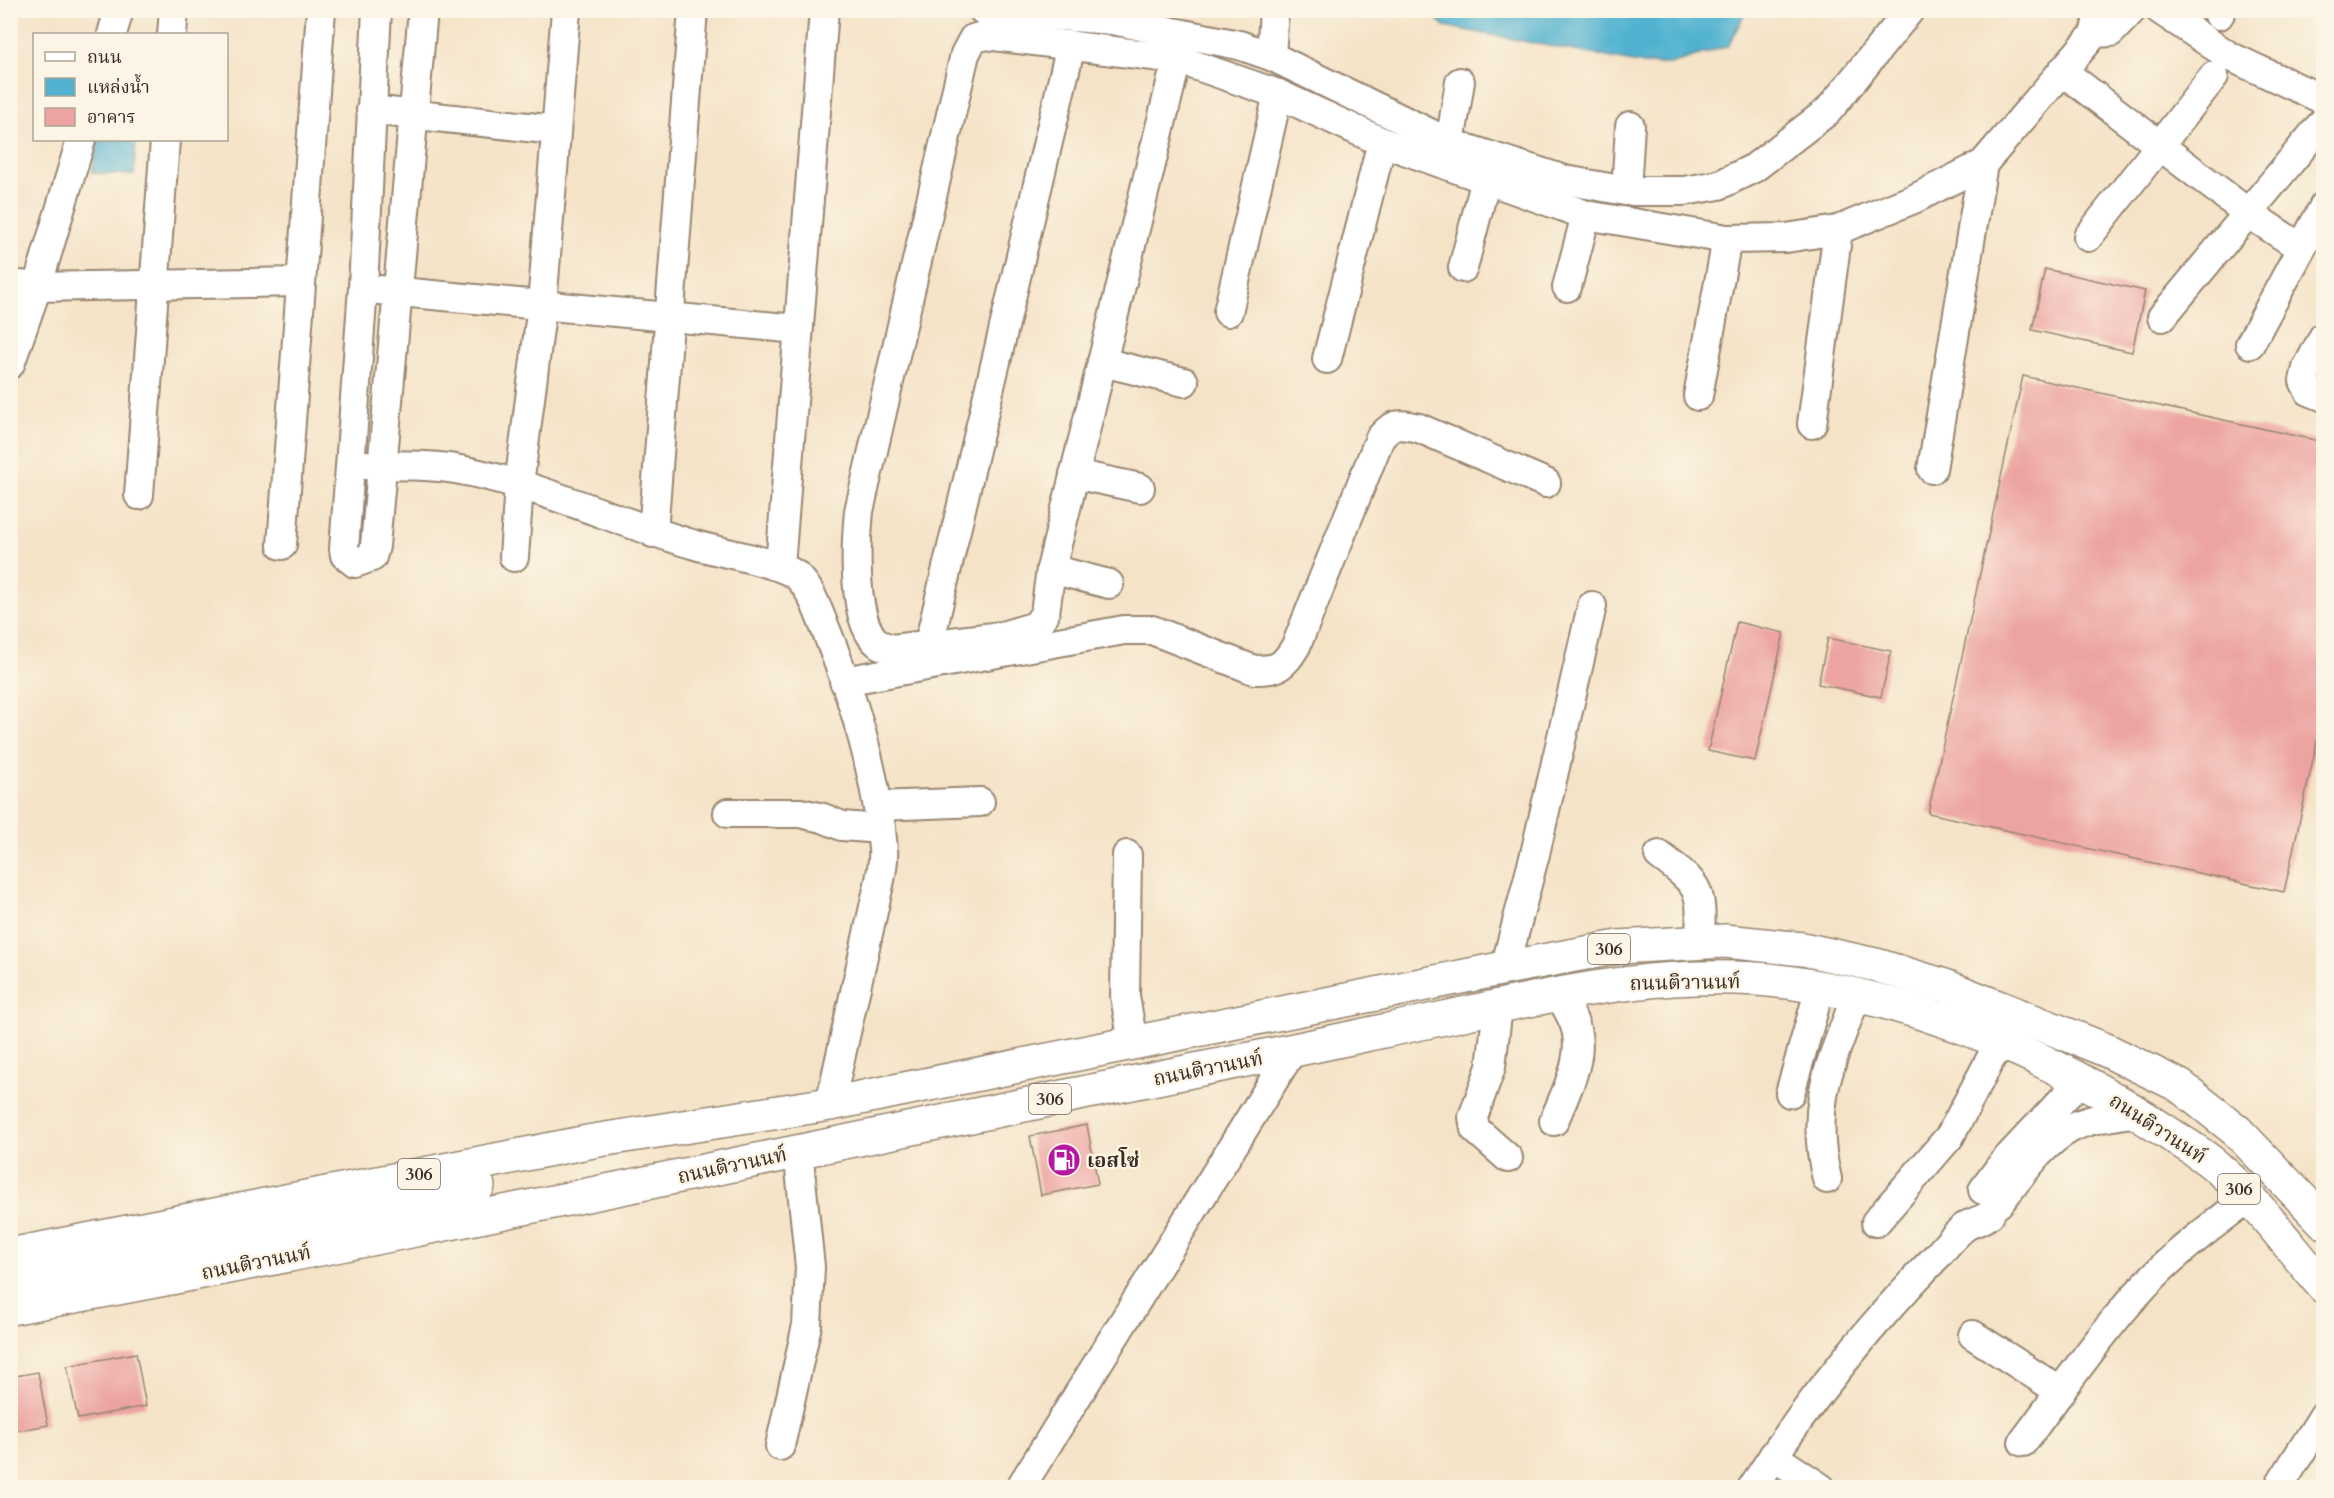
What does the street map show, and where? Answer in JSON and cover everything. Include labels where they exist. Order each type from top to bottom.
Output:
[{"type":"main road","name":"ถนนติวานนท์","points":[[10,1256],[592,1141],[830,1104],[1618,947],[1725,941],[1803,949],[1876,965],[1955,990],[2106,1050],[2180,1086],[2229,1124],[2324,1221]]},
{"type":"main road","name":"ถนนติวานนท์","points":[[10,1308],[546,1204],[1559,994],[1623,982],[1728,979],[1803,984],[1937,1019],[2000,1041],[2081,1080],[2137,1112],[2217,1167],[2248,1198],[2324,1287]]},
{"type":"main road","name":"306","points":[[10,1280],[471,1187],[830,1104]]},
{"type":"street","points":[[112,33],[119,10]]},
{"type":"street","points":[[172,33],[174,10]]},
{"type":"street","points":[[282,545],[321,10]]},
{"type":"street","points":[[377,10],[363,288],[344,549],[345,555],[354,563],[372,557],[375,546],[423,10]]},
{"type":"street","points":[[514,557],[519,485],[542,305],[566,10]]},
{"type":"street","points":[[653,533],[693,10]]},
{"type":"street","points":[[780,566],[824,10]]},
{"type":"street","points":[[983,10],[1111,15],[1239,45],[1271,56],[1450,143],[1565,180],[1626,191],[1684,191],[1719,185],[1754,168],[1828,111],[1910,10]]},
{"type":"street","points":[[1271,56],[1274,10]]},
{"type":"street","points":[[1177,59],[1051,569],[1046,612],[1036,626],[1002,636],[892,649],[880,645],[870,634],[862,610],[855,548],[859,511],[965,54],[973,39],[986,35],[1177,59],[1278,94],[1382,142],[1586,214],[1727,239],[1786,238],[1838,230],[1916,198],[1983,164],[2062,72],[2097,22],[2111,32],[2132,10]]},
{"type":"street","points":[[2160,10],[2229,56],[2324,100]]},
{"type":"street","points":[[929,644],[1071,45]]},
{"type":"street","points":[[2062,72],[2248,213],[2301,248]]},
{"type":"street","points":[[2088,237],[2214,76]]},
{"type":"street","points":[[1450,143],[1460,82]]},
{"type":"street","points":[[1228,312],[1278,94]]},
{"type":"street","points":[[371,110],[556,130]]},
{"type":"street","points":[[2162,317],[2324,120]]},
{"type":"street","points":[[1626,191],[1630,126]]},
{"type":"street","points":[[10,364],[24,286],[81,141]]},
{"type":"street","points":[[139,495],[165,141]]},
{"type":"street","points":[[1327,359],[1382,142]]},
{"type":"street","points":[[1932,469],[1983,164]]},
{"type":"street","points":[[1463,268],[1486,179]]},
{"type":"street","points":[[2250,344],[2324,206]]},
{"type":"street","points":[[1568,287],[1586,214]]},
{"type":"street","points":[[1812,424],[1838,230]]},
{"type":"street","points":[[1698,396],[1727,239]]},
{"type":"street","points":[[24,286],[155,286],[301,282]]},
{"type":"street","points":[[363,288],[798,329]]},
{"type":"street","points":[[2324,336],[2307,368],[2304,381],[2309,391],[2324,397]]},
{"type":"street","points":[[1102,362],[1184,382]]},
{"type":"street","points":[[844,681],[1124,630],[1152,630],[1254,670],[1271,670],[1285,663],[1296,646],[1380,438],[1389,427],[1401,424],[1419,428],[1546,483]]},
{"type":"street","points":[[351,464],[453,469],[519,485],[653,533],[730,556],[780,566],[796,576],[811,593],[844,681],[865,747],[884,852],[880,880],[830,1104]]},
{"type":"street","points":[[1074,474],[1140,488]]},
{"type":"street","points":[[1051,569],[1109,584]]},
{"type":"street","points":[[1505,968],[1535,854],[1592,606]]},
{"type":"street","points":[[728,813],[800,813],[823,818],[842,826],[879,817],[980,802]]},
{"type":"street","points":[[1127,855],[1125,996],[1133,1043]]},
{"type":"street","points":[[1659,855],[1692,881],[1700,898],[1700,942]]},
{"type":"street","points":[[1790,1093],[1820,988]]},
{"type":"street","points":[[1554,1121],[1575,1068],[1578,1047],[1576,1028],[1559,994]]},
{"type":"street","points":[[1827,1179],[1819,1148],[1819,1119],[1823,1091],[1856,997]]},
{"type":"street","points":[[1498,1006],[1491,1067],[1473,1117],[1475,1129],[1508,1158]]},
{"type":"street","points":[[1876,1222],[1950,1136],[2000,1041]]},
{"type":"street","points":[[1020,1488],[1292,1051]]},
{"type":"street","points":[[1752,1488],[1773,1456],[1886,1311],[1982,1206],[2081,1080]]},
{"type":"street","points":[[2020,1160],[2070,1129],[2095,1120],[2137,1112]]},
{"type":"street","points":[[780,1446],[807,1325],[810,1267],[798,1150]]},
{"type":"street","points":[[2023,1442],[2150,1281],[2172,1258],[2248,1198]]},
{"type":"street","points":[[1973,1335],[2061,1392]]},
{"type":"street","points":[[2278,1488],[2324,1415]]},
{"type":"street","points":[[1773,1456],[1821,1488]]},
{"type":"water","points":[[1428,11],[1746,11],[1728,46],[1670,64],[1644,64],[1444,26]]},
{"type":"water","points":[[98,141],[136,141],[134,175],[92,173]]},
{"type":"building","points":[[2045,269],[2145,291],[2132,352],[2032,330]]},
{"type":"building","points":[[2023,376],[2324,442],[2324,710],[2284,892],[1928,813]]},
{"type":"building","points":[[1737,622],[1784,633],[1755,761],[1708,751]]},
{"type":"building","points":[[1828,638],[1891,651],[1881,697],[1818,684]]},
{"type":"building","name":"เอสโซ่","points":[[1087,1125],[1098,1184],[1041,1195],[1030,1136]]},
{"type":"building","points":[[136,1353],[146,1406],[78,1419],[67,1366]]},
{"type":"building","points":[[38,1372],[48,1425],[10,1432],[10,1377]]},
{"type":"place","name":"เอสโซ่","points":[[1064,1160]]}]
